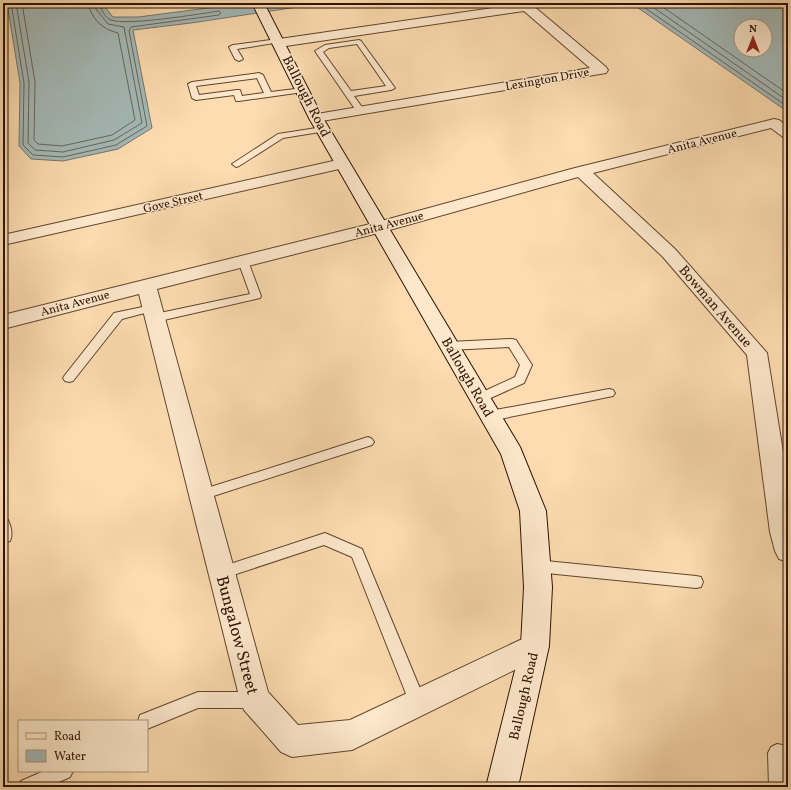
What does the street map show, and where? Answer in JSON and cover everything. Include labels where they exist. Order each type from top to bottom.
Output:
[{"type":"street","name":"Lexington Drive","points":[[279,42],[527,7],[601,70],[360,110],[320,124]]},
{"type":"street","name":"Ballough Road","points":[[261,9],[342,164],[512,453],[533,511],[538,587],[535,646],[502,787]]},
{"type":"street","name":"Anita Avenue","points":[[3,322],[151,303],[243,261],[380,227],[581,171],[774,124],[788,134]]},
{"type":"street","name":"Gove Street","points":[[3,240],[342,164]]},
{"type":"street","name":"Bowman Avenue","points":[[581,171],[669,252],[757,353],[783,532],[788,551]]},
{"type":"street","name":"Bungalow Street","points":[[151,303],[255,700],[292,741],[352,735],[535,646]]},
{"type":"lane","points":[[239,59],[233,47],[279,42]]},
{"type":"lane","points":[[349,94],[391,88],[359,42],[327,46],[320,51],[349,94],[360,110]]},
{"type":"lane","points":[[269,95],[259,75],[192,84],[196,98],[237,92],[239,99],[269,95],[303,90]]},
{"type":"lane","points":[[236,164],[280,136],[320,124]]},
{"type":"lane","points":[[69,378],[118,316],[151,303],[256,296],[243,261]]},
{"type":"lane","points":[[449,346],[512,342],[526,365],[520,380],[485,407]]},
{"type":"lane","points":[[485,407],[609,393]]},
{"type":"lane","points":[[201,495],[368,442]]},
{"type":"lane","points":[[3,524],[5,537],[3,537]]},
{"type":"lane","points":[[221,572],[325,539],[357,553],[418,703]]},
{"type":"lane","points":[[536,566],[696,582]]},
{"type":"lane","points":[[148,720],[198,700],[255,700]]},
{"type":"lane","points":[[778,787],[777,753],[788,755]]},
{"type":"lane","points":[[27,787],[62,772]]},
{"type":"water","points":[[7,3],[102,3],[113,17],[138,17],[247,3],[324,3],[133,30],[152,128],[118,149],[63,161],[31,159],[19,146],[20,83]]},
{"type":"water","points":[[631,3],[788,3],[788,112]]}]
